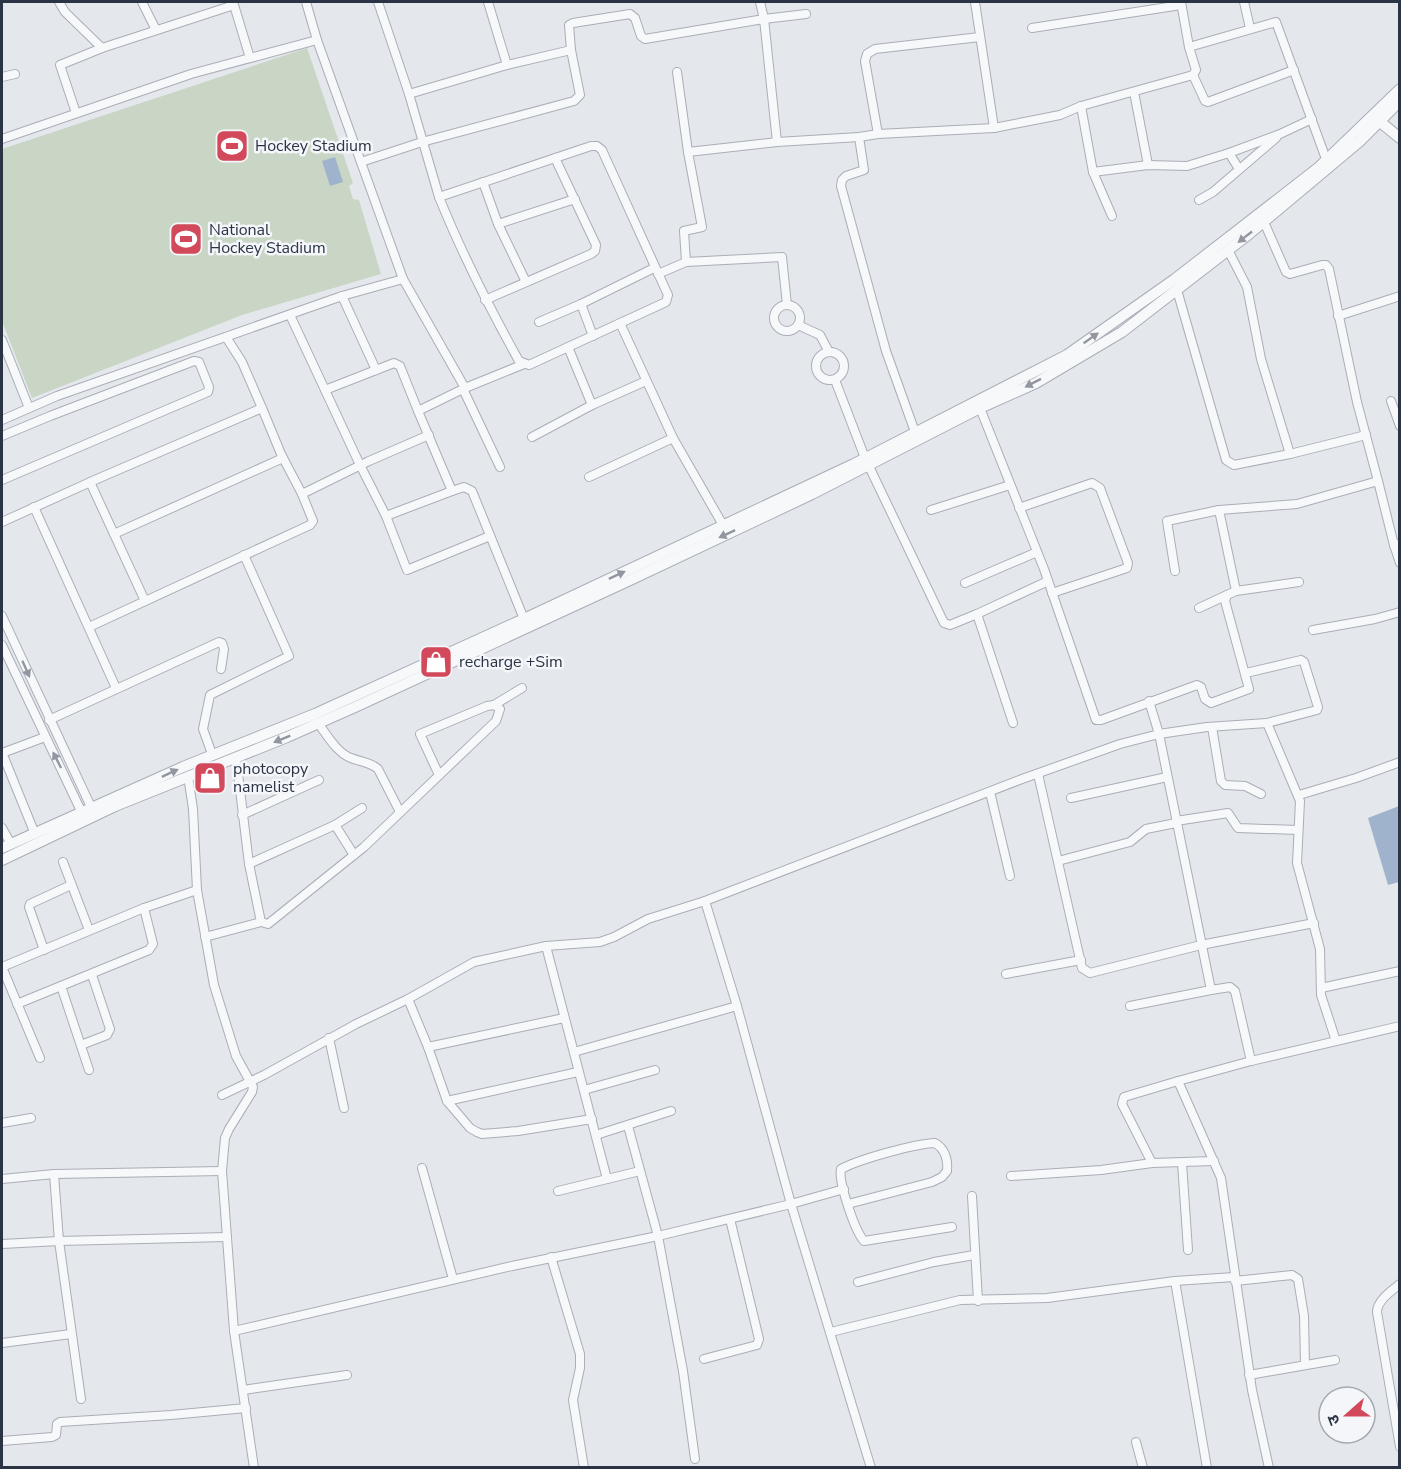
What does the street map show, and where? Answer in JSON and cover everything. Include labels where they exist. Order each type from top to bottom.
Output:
[{"type":"street","points":[[59,2],[65,12],[102,48]]},
{"type":"street","points":[[142,2],[156,30]]},
{"type":"street","points":[[306,2],[317,40],[403,279],[464,388],[500,467]]},
{"type":"street","points":[[378,2],[410,94],[438,197],[485,300],[519,361],[529,365],[666,302],[668,295],[600,148],[591,146],[438,197]]},
{"type":"street","points":[[488,2],[507,65]]},
{"type":"street","points":[[760,2],[764,19],[777,142]]},
{"type":"street","points":[[975,2],[994,128]]},
{"type":"street","points":[[1244,2],[1250,28]]},
{"type":"street","points":[[76,113],[60,65],[102,48],[234,3],[250,58]]},
{"type":"street","points":[[688,152],[878,134],[994,128],[1060,115],[1082,106],[1193,75],[1196,70],[1189,47],[1181,3],[1032,28]]},
{"type":"street","points":[[361,162],[422,142],[577,99],[580,94],[568,29],[573,23],[630,14],[635,18],[641,36],[645,39],[806,14]]},
{"type":"street","points":[[1189,47],[1276,22],[1326,159]]},
{"type":"street","points":[[878,134],[866,61],[867,54],[875,49],[980,37]]},
{"type":"street","points":[[2,139],[191,74],[317,40]]},
{"type":"street","points":[[410,94],[507,65],[571,50]]},
{"type":"street","points":[[1193,75],[1205,101],[1208,102],[1294,70]]},
{"type":"street","points":[[677,72],[702,228],[684,231],[686,262]]},
{"type":"street","points":[[2,77],[15,74]]},
{"type":"street","points":[[2,860],[115,806],[318,723],[630,580],[978,404],[1066,355],[1175,279],[1326,159],[1400,89]]},
{"type":"street","points":[[1134,92],[1148,165]]},
{"type":"street","points":[[2,828],[6,846],[212,754],[315,714],[723,525],[867,462],[915,432],[978,404],[1035,383],[1122,332],[1177,290],[1264,222],[1359,142],[1400,101]]},
{"type":"street","points":[[1082,106],[1094,172],[1112,216]]},
{"type":"street","points":[[1094,172],[1148,165],[1187,166],[1280,134],[1312,119]]},
{"type":"street","points":[[1379,121],[1400,138]]},
{"type":"street","points":[[1199,200],[1213,192],[1280,134]]},
{"type":"street","points":[[859,137],[864,170],[846,176],[841,186],[886,351],[915,432]]},
{"type":"street","points":[[1229,153],[1239,169]]},
{"type":"street","points":[[485,300],[595,251],[596,245],[555,158]]},
{"type":"street","points":[[483,182],[498,224],[526,282]]},
{"type":"street","points":[[498,224],[575,199]]},
{"type":"street","points":[[1264,222],[1286,273],[1326,265],[1357,402],[1400,562]]},
{"type":"street","points":[[1228,250],[1247,287],[1261,359],[1290,454]]},
{"type":"street","points":[[539,322],[656,271],[686,262],[782,257],[787,305]]},
{"type":"street","points":[[2,420],[44,401],[342,296],[403,279]]},
{"type":"street","points":[[1177,290],[1226,460],[1234,465],[1366,435]]},
{"type":"street","points":[[342,296],[376,370]]},
{"type":"street","points":[[1338,316],[1400,296]]},
{"type":"street","points":[[581,304],[593,336]]},
{"type":"street","points":[[793,306],[799,312],[798,325],[788,330],[777,325],[775,313],[781,307],[793,306]]},
{"type":"street","points":[[290,315],[386,516],[407,570],[490,536]]},
{"type":"street","points":[[620,323],[673,438],[723,525]]},
{"type":"street","points":[[798,325],[820,335],[829,352]]},
{"type":"street","points":[[89,627],[310,525],[313,521],[242,362],[226,337]]},
{"type":"street","points":[[2,340],[29,408]]},
{"type":"street","points":[[568,347],[592,405]]},
{"type":"street","points":[[829,352],[837,354],[843,361],[844,370],[835,380],[825,380],[816,369],[817,360],[824,353],[829,352]]},
{"type":"street","points":[[2,436],[194,361],[199,362],[209,387],[208,392],[2,480]]},
{"type":"street","points":[[325,390],[394,363],[400,366],[452,491]]},
{"type":"street","points":[[418,411],[464,388],[524,364]]},
{"type":"street","points":[[835,380],[867,462],[944,623],[950,625],[1048,581]]},
{"type":"street","points":[[532,437],[592,405],[646,381]]},
{"type":"street","points":[[44,401],[50,416]]},
{"type":"street","points":[[1391,401],[1400,426]]},
{"type":"street","points":[[978,404],[1048,581],[1096,720],[1197,685],[1201,687],[1205,699],[1211,703],[1249,689],[1225,601],[1227,595]]},
{"type":"street","points":[[2,522],[262,408]]},
{"type":"street","points":[[302,494],[360,465],[429,435]]},
{"type":"street","points":[[589,477],[673,438]]},
{"type":"street","points":[[114,534],[283,458]]},
{"type":"street","points":[[1175,571],[1167,521],[1219,510],[1297,504],[1378,481]]},
{"type":"street","points":[[90,482],[145,601]]},
{"type":"street","points":[[1019,508],[1092,483],[1100,488],[1128,563],[1127,568],[1052,593]]},
{"type":"street","points":[[931,510],[1010,485]]},
{"type":"street","points":[[386,516],[464,487],[472,491],[524,618]]},
{"type":"street","points":[[34,507],[116,688]]},
{"type":"street","points":[[1219,510],[1236,591]]},
{"type":"street","points":[[965,583],[1037,552]]},
{"type":"street","points":[[212,754],[202,729],[210,695],[289,656],[244,555]]},
{"type":"street","points":[[1199,608],[1236,591],[1299,582]]},
{"type":"street","points":[[1313,630],[1400,612]]},
{"type":"street","points":[[977,614],[1013,723]]},
{"type":"street","points":[[2,616],[87,811]]},
{"type":"street","points":[[49,720],[219,642],[222,643],[224,649],[221,669]]},
{"type":"street","points":[[2,645],[45,737],[87,811]]},
{"type":"street","points":[[222,1095],[251,1082],[474,962],[546,946],[600,942],[648,919],[705,901],[1120,744],[1159,734],[1267,723],[1317,710],[1304,662],[1298,659],[1246,673]]},
{"type":"street","points":[[439,775],[420,734],[494,705],[522,688]]},
{"type":"street","points":[[1149,701],[1159,734],[1211,990]]},
{"type":"street","points":[[205,937],[261,922],[268,924],[354,855],[496,721],[500,709],[494,705]]},
{"type":"street","points":[[318,723],[335,746],[349,758],[374,765],[378,769],[400,812]]},
{"type":"street","points":[[1267,723],[1284,767],[1299,795],[1297,863],[1320,949],[1321,994],[1336,1041]]},
{"type":"street","points":[[1212,727],[1221,781],[1225,785],[1245,786],[1261,794]]},
{"type":"street","points":[[35,834],[3,755],[5,752],[45,737]]},
{"type":"street","points":[[236,757],[249,864],[261,922]]},
{"type":"street","points":[[1299,795],[1400,762]]},
{"type":"street","points":[[1038,774],[1083,968],[1090,973],[1201,945],[1314,923]]},
{"type":"street","points":[[188,776],[193,809],[197,890],[218,1003],[236,1056],[251,1082],[252,1092],[232,1122],[225,1138],[222,1172],[234,1331],[254,1467]]},
{"type":"street","points":[[1071,798],[1167,777]]},
{"type":"street","points":[[242,815],[319,780]]},
{"type":"street","points":[[990,792],[1010,876]]},
{"type":"street","points":[[249,864],[335,825],[362,808]]},
{"type":"street","points":[[1058,861],[1130,842],[1146,829],[1228,813],[1238,828],[1298,830]]},
{"type":"street","points":[[335,825],[354,855]]},
{"type":"street","points":[[63,862],[89,930]]},
{"type":"street","points":[[44,950],[28,907],[71,885]]},
{"type":"street","points":[[40,1058],[2,967],[144,908],[197,890]]},
{"type":"street","points":[[705,901],[737,1006],[791,1204],[871,1467]]},
{"type":"street","points":[[17,1004],[92,975],[152,948],[144,908]]},
{"type":"street","points":[[546,946],[607,1179]]},
{"type":"street","points":[[1006,974],[1081,960]]},
{"type":"street","points":[[1321,988],[1400,971]]},
{"type":"street","points":[[81,1045],[107,1035],[110,1029],[92,975]]},
{"type":"street","points":[[61,986],[89,1070]]},
{"type":"street","points":[[1130,1006],[1230,987],[1234,991],[1251,1061]]},
{"type":"street","points":[[408,999],[447,1101],[470,1128],[482,1134],[518,1131],[592,1119]]},
{"type":"street","points":[[574,1052],[737,1006]]},
{"type":"street","points":[[428,1047],[564,1018]]},
{"type":"street","points":[[1152,1163],[1122,1104],[1125,1097],[1251,1061],[1400,1026]]},
{"type":"street","points":[[329,1038],[344,1108]]},
{"type":"street","points":[[584,1090],[656,1070]]},
{"type":"street","points":[[447,1101],[578,1072]]},
{"type":"street","points":[[1178,1081],[1214,1161],[1223,1187],[1249,1375],[1269,1467]]},
{"type":"street","points":[[596,1134],[671,1111]]},
{"type":"street","points":[[2,1123],[31,1118]]},
{"type":"street","points":[[628,1126],[658,1236],[683,1371],[695,1459]]},
{"type":"street","points":[[848,1204],[932,1182],[942,1177],[947,1167],[945,1154],[938,1144],[931,1143],[852,1164],[841,1169],[840,1172],[848,1204],[861,1239],[866,1242],[952,1227]]},
{"type":"street","points":[[1011,1176],[1101,1170],[1152,1163],[1214,1161]]},
{"type":"street","points":[[1182,1162],[1188,1250]]},
{"type":"street","points":[[422,1168],[453,1279]]},
{"type":"street","points":[[558,1191],[640,1171]]},
{"type":"street","points":[[2,1179],[54,1173],[222,1172]]},
{"type":"street","points":[[54,1173],[59,1240],[81,1399]]},
{"type":"street","points":[[234,1331],[453,1279],[658,1236],[844,1189]]},
{"type":"street","points":[[972,1196],[978,1301]]},
{"type":"street","points":[[704,1359],[757,1345],[759,1340],[730,1218]]},
{"type":"street","points":[[2,1244],[59,1240],[227,1238]]},
{"type":"street","points":[[858,1282],[934,1262],[974,1255]]},
{"type":"street","points":[[552,1257],[580,1354],[580,1368],[573,1400],[584,1467]]},
{"type":"street","points":[[831,1332],[954,1301],[1047,1298],[1175,1281],[1292,1275],[1298,1279],[1304,1316],[1305,1365]]},
{"type":"street","points":[[1175,1281],[1207,1467]]},
{"type":"street","points":[[1400,1284],[1380,1302],[1377,1312],[1400,1447]]},
{"type":"street","points":[[2,1343],[71,1334]]},
{"type":"street","points":[[1249,1375],[1335,1360]]},
{"type":"street","points":[[243,1390],[347,1375]]},
{"type":"street","points":[[2,1440],[52,1437],[56,1435],[57,1424],[60,1422],[246,1408]]},
{"type":"street","points":[[1136,1442],[1143,1467]]},
{"type":"green space","name":"National Hockey Stadium","points":[[307,48],[353,183],[349,186],[353,199],[359,200],[381,274],[242,315],[32,398],[2,321],[2,149]]},
{"type":"water","points":[[335,157],[343,182],[330,186],[322,161]]},
{"type":"water","points":[[1399,806],[1399,882],[1388,885],[1368,818]]},
{"type":"place","name":"Hockey Stadium","points":[[232,146]]},
{"type":"place","name":"National Hockey Stadium","points":[[186,239]]},
{"type":"place","name":"recharge +Sim","points":[[436,662]]},
{"type":"place","name":"photocopy namelist","points":[[210,778]]}]
